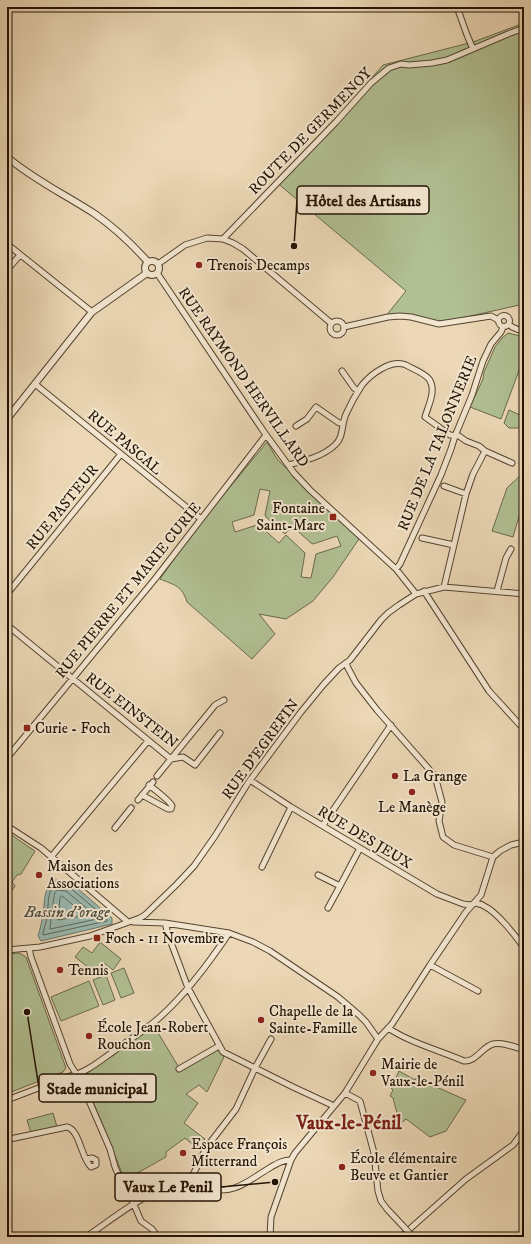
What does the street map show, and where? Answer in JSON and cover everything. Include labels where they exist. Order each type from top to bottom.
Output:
[{"type":"street","points":[[457,7],[473,49]]},
{"type":"street","name":"ROUTE DE GERMENOY","points":[[223,239],[336,122],[371,83],[389,68],[401,64],[409,65],[432,63],[447,60],[524,28]]},
{"type":"street","points":[[7,157],[27,172],[96,214],[132,244],[148,262]]},
{"type":"street","points":[[158,264],[185,245],[207,238],[223,239],[243,249],[332,323]]},
{"type":"street","points":[[7,244],[92,312]]},
{"type":"street","points":[[7,270],[20,255]]},
{"type":"street","points":[[147,273],[145,267],[148,262],[152,260],[158,264]]},
{"type":"street","points":[[147,273],[153,275],[157,273],[159,269],[158,264]]},
{"type":"street","points":[[7,419],[92,312],[147,273]]},
{"type":"street","name":"RUE RAYMOND HERVILLARD","points":[[157,273],[266,435],[288,465],[310,490],[396,570],[416,594]]},
{"type":"street","points":[[344,327],[388,317],[400,316],[411,317],[439,324],[491,316],[498,320],[499,324],[503,327],[506,327],[509,324]]},
{"type":"street","points":[[498,320],[501,316],[506,316],[512,327],[524,332]]},
{"type":"street","points":[[336,321],[339,321],[344,327],[344,330],[338,335],[333,334],[330,330],[330,325],[336,321]]},
{"type":"street","name":"RUE DE LA TALONNERIE","points":[[396,570],[441,475],[483,362],[491,344],[503,327]]},
{"type":"street","points":[[288,465],[316,457],[333,447],[341,436],[345,416],[358,391],[367,380],[386,366],[394,364],[402,364],[407,366],[425,375],[429,379],[433,386],[433,391],[425,417],[450,435],[459,436],[466,441],[480,446],[485,451],[512,463]]},
{"type":"street","points":[[342,371],[354,388],[358,391]]},
{"type":"street","name":"RUE PASCAL","points":[[35,384],[200,519]]},
{"type":"street","points":[[296,426],[307,419],[316,407],[339,423],[343,423]]},
{"type":"street","name":"RUE PIERRE ET MARIE CURIE","points":[[7,758],[155,579],[266,435]]},
{"type":"street","points":[[444,587],[466,494],[485,451]]},
{"type":"street","name":"RUE PASTEUR","points":[[7,594],[121,454]]},
{"type":"street","points":[[444,486],[466,494]]},
{"type":"street","points":[[422,538],[454,545]]},
{"type":"street","points":[[497,591],[506,558],[511,549]]},
{"type":"street","name":"RUE D'EGREFIN","points":[[7,950],[29,948],[90,936],[145,915],[178,884],[194,866],[215,836],[250,780],[309,701],[339,668],[346,663],[381,620],[398,604],[424,591],[444,587],[524,594]]},
{"type":"street","points":[[424,591],[489,691],[520,725],[524,726]]},
{"type":"street","name":"RUE EINSTEIN","points":[[7,625],[171,759],[183,757],[195,766],[220,733]]},
{"type":"street","points":[[346,663],[356,683],[377,710],[435,776],[442,802],[439,821],[443,837],[454,845],[493,857]]},
{"type":"street","points":[[158,776],[214,705],[224,700]]},
{"type":"street","points":[[323,825],[371,752],[391,726]]},
{"type":"street","points":[[51,857],[148,741]]},
{"type":"street","name":"RUE DES JEUX","points":[[250,780],[400,873],[437,894],[463,904],[485,906],[514,932],[524,948]]},
{"type":"street","points":[[151,784],[172,804],[172,806],[171,809],[168,809],[140,797],[151,784]]},
{"type":"street","points":[[262,867],[292,807]]},
{"type":"street","points":[[115,828],[131,808]]},
{"type":"street","points":[[7,826],[41,848],[128,922],[165,924],[229,933],[259,944],[338,997],[366,1022],[378,1039]]},
{"type":"street","points":[[270,1237],[271,1217],[291,1160],[298,1149],[345,1093],[378,1039],[399,1013],[430,965],[474,904],[480,895],[493,857],[511,845],[524,842]]},
{"type":"street","points":[[328,908],[360,848]]},
{"type":"street","points":[[318,875],[340,886]]},
{"type":"street","points":[[165,924],[188,988],[223,1052],[228,1056],[334,1106]]},
{"type":"street","points":[[7,1100],[76,1075],[98,1062],[158,1019],[188,988],[213,958],[229,933]]},
{"type":"street","points":[[29,948],[70,1064],[80,1080],[110,1149],[115,1167],[123,1186],[132,1200],[141,1221],[152,1229],[158,1237]]},
{"type":"street","points":[[430,965],[478,991]]},
{"type":"street","points":[[388,1028],[421,1045],[436,1049],[464,1061],[472,1059],[488,1046],[494,1044],[500,1043],[524,1050]]},
{"type":"street","points":[[86,1237],[134,1204],[165,1187],[188,1182],[191,1179],[206,1148],[236,1109],[255,1068],[271,1039]]},
{"type":"street","points":[[179,1069],[219,1046]]},
{"type":"street","points":[[345,1093],[360,1101],[374,1153],[378,1192],[381,1201],[386,1209],[413,1237]]},
{"type":"street","points":[[7,1140],[67,1127],[71,1128],[74,1132],[86,1159]]},
{"type":"street","points":[[403,1235],[466,1179],[513,1145],[524,1130]]},
{"type":"street","points":[[191,1179],[198,1186],[217,1191],[228,1190],[240,1186],[280,1162],[291,1160]]},
{"type":"green space","points":[[524,23],[524,304],[439,323],[408,314],[385,317],[406,291],[275,181],[348,105],[383,65],[473,42]]},
{"type":"green space","points":[[508,333],[524,337],[524,357],[501,419],[470,407],[483,379],[484,372],[495,347]]},
{"type":"green space","points":[[509,410],[524,417],[524,433],[520,428],[509,428],[504,423]]},
{"type":"green space","points":[[267,442],[277,459],[359,539],[333,577],[313,601],[286,619],[259,614],[275,634],[252,659],[187,602],[183,592],[180,589],[160,579],[192,533]],"holes":[[[260,489],[270,491],[265,515],[285,534],[292,526],[313,544],[337,536],[341,546],[316,554],[311,578],[301,577],[305,553],[286,535],[279,543],[259,525],[235,532],[232,522],[254,515]]]},
{"type":"green space","points":[[524,472],[524,499],[513,537],[492,531],[507,488]]},
{"type":"green space","points":[[7,832],[35,851],[21,874],[17,875],[12,882],[15,886],[7,898]]},
{"type":"green space","points":[[100,942],[121,959],[113,970],[104,963],[96,973],[75,957],[83,947],[92,953]]},
{"type":"green space","points":[[19,953],[26,957],[66,1068],[63,1072],[11,1092],[7,1083],[7,954]]},
{"type":"green space","points":[[124,968],[134,993],[121,998],[111,973]]},
{"type":"green space","points":[[106,975],[115,1000],[103,1005],[93,980]]},
{"type":"green space","points":[[89,981],[99,1006],[61,1021],[51,997]]},
{"type":"green space","points":[[154,1026],[181,1071],[217,1049],[224,1057],[207,1092],[199,1085],[186,1094],[198,1103],[184,1123],[205,1139],[197,1148],[185,1138],[166,1152],[166,1157],[125,1180],[82,1075]]},
{"type":"green space","points":[[399,1071],[415,1080],[416,1078],[466,1100],[446,1131],[430,1137],[406,1119],[400,1124],[393,1098],[390,1096],[393,1090],[391,1088]]},
{"type":"green space","points":[[53,1113],[57,1127],[31,1133],[27,1120]]},
{"type":"water","name":"Bassin d'orage","points":[[55,880],[70,882],[112,918],[112,924],[41,941],[38,936],[43,917],[45,895],[48,887]]},
{"type":"tunnel","points":[[131,808],[138,800]]},
{"type":"place","name":"Hôtel des Artisans","points":[[294,246]]},
{"type":"place","name":"Trenois Decamps","points":[[199,265]]},
{"type":"place","name":"Fontaine Saint-Marc","points":[[333,517]]},
{"type":"place","name":"Curie - Foch","points":[[27,728]]},
{"type":"place","name":"La Grange","points":[[395,776]]},
{"type":"place","name":"Le Manège","points":[[412,792]]},
{"type":"place","name":"Maison des Associations","points":[[39,875]]},
{"type":"place","name":"Foch - 11 Novembre","points":[[97,938]]},
{"type":"place","name":"Tennis","points":[[60,970]]},
{"type":"place","name":"Stade municipal","points":[[27,1012]]},
{"type":"place","name":"Chapelle de la Sainte-Famille","points":[[261,1020]]},
{"type":"place","name":"École Jean-Robert Rouchon","points":[[89,1036]]},
{"type":"place","name":"Mairie de Vaux-le-Pénil","points":[[373,1073]]},
{"type":"place","name":"Espace François Mitterrand","points":[[183,1153]]},
{"type":"place","name":"École élémentaire Beuve et Gantier","points":[[342,1167]]},
{"type":"place","name":"Vaux Le Penil","points":[[275,1182]]},
{"type":"district","name":"Vaux-le-Pénil","points":[[349,1122]]}]
